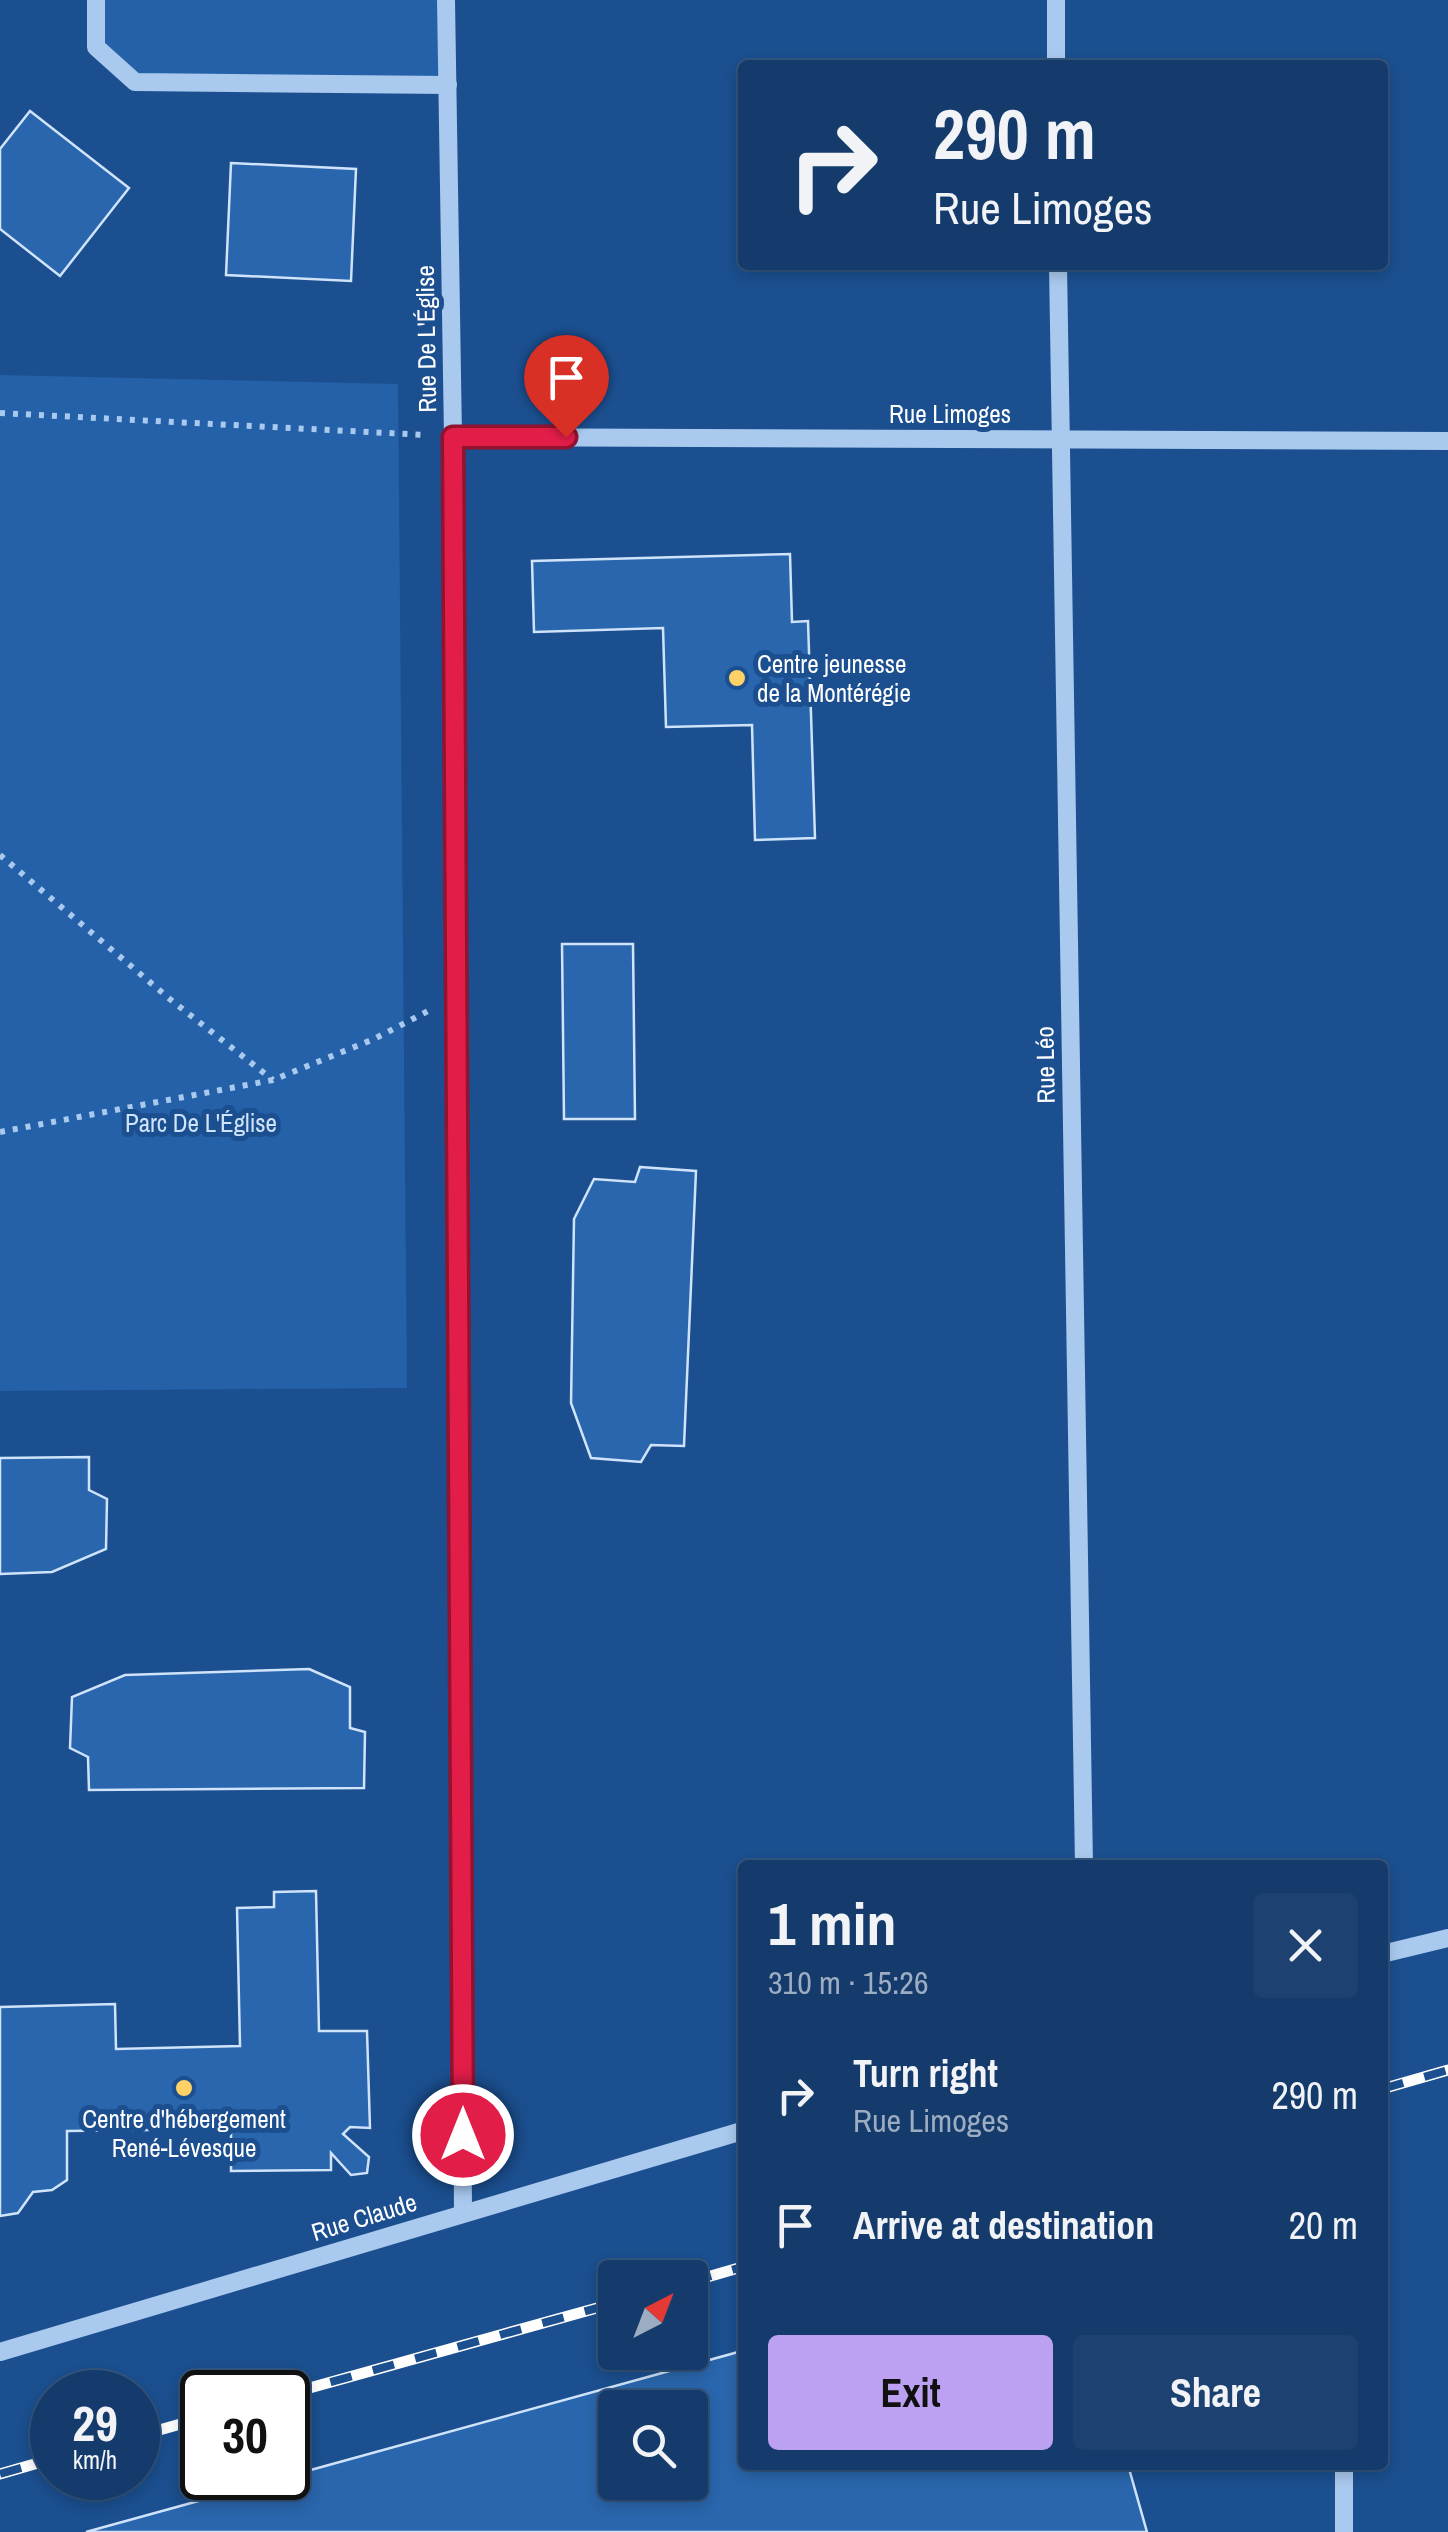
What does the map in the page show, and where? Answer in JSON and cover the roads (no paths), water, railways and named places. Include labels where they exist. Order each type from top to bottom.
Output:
[{"type":"street","points":[[96,0],[96,47],[134,82],[448,84]]},
{"type":"street","name":"Rue De L'Église","points":[[446,0],[453,437],[463,2214]]},
{"type":"street","points":[[1056,0],[1056,60]]},
{"type":"street","name":"Rue Léo","points":[[1058,270],[1084,1860]]},
{"type":"street","name":"Rue Limoges","points":[[453,437],[1448,440]]},
{"type":"street","points":[[1388,1953],[1448,1938]]},
{"type":"street","name":"Rue Claude","points":[[0,2352],[738,2132]]},
{"type":"street","points":[[1344,2470],[1344,2532]]},
{"type":"railway","points":[[1388,2087],[1448,2070]]},
{"type":"railway","points":[[708,2277],[738,2268]]},
{"type":"railway","points":[[310,2388],[598,2308]]},
{"type":"railway","points":[[160,2430],[180,2424]]},
{"type":"railway","points":[[0,2474],[30,2465]]},
{"type":"place","name":"Centre jeunesse de la Montérégie","points":[[737,678]]},
{"type":"place","name":"Centre d'hébergement René-Lévesque","points":[[184,2088]]},
{"type":"park label","name":"Parc De L'Église","points":[[201,1123]]}]
